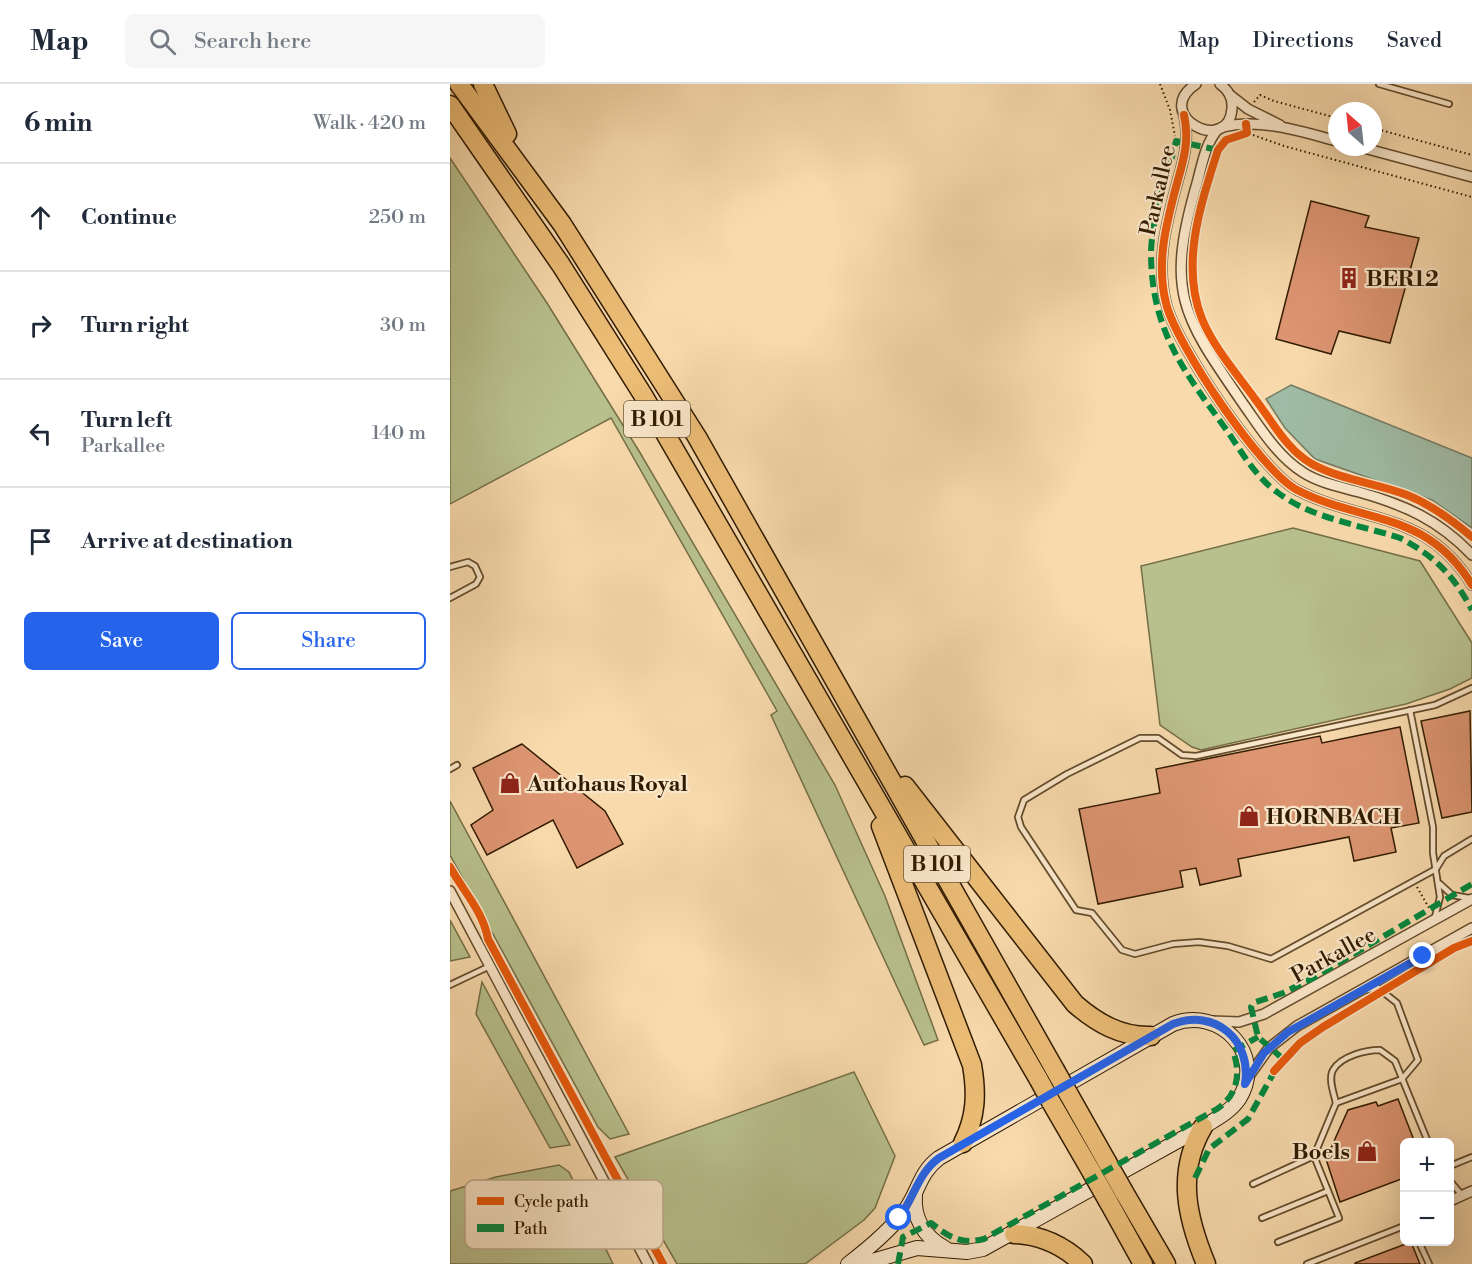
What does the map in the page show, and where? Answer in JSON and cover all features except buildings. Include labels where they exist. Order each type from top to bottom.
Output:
[{"type":"highway","name":"B 101","points":[[459,84],[523,168],[599,279],[661,378],[822,656],[1166,1264]]},
{"type":"highway","points":[[483,84],[523,168]]},
{"type":"highway","name":"B 101","points":[[450,105],[561,265],[632,377],[822,703],[1143,1264]]},
{"type":"highway","points":[[450,114],[484,154]]},
{"type":"highway","points":[[822,656],[913,797],[1065,993],[1086,1014],[1112,1029],[1129,1035],[1151,1036]]},
{"type":"highway","points":[[822,703],[895,856],[966,1047],[974,1078],[975,1104],[973,1119],[963,1143]]},
{"type":"highway","points":[[1203,1127],[1189,1157],[1186,1188],[1190,1222],[1206,1264]]},
{"type":"highway","points":[[1014,1234],[1037,1237],[1049,1242],[1083,1264]]},
{"type":"main road","points":[[848,1264],[890,1228],[906,1208],[930,1164],[1151,1036],[1180,1021],[1207,1020],[1225,1028],[1241,1047],[1247,1066],[1245,1084],[1233,1106],[1203,1127],[983,1250],[967,1252],[927,1248],[908,1250],[862,1264]]},
{"type":"main road","points":[[916,1190],[915,1208],[921,1226],[932,1240],[952,1251]]},
{"type":"street","name":"Parkallee","points":[[1179,84],[1184,111],[1186,147],[1161,255],[1166,303],[1182,344],[1262,460],[1282,480],[1307,495],[1403,524],[1424,536],[1457,563],[1472,585]]},
{"type":"street","points":[[1184,111],[1186,92],[1196,84]]},
{"type":"street","points":[[1220,84],[1248,109],[1285,127],[1328,139]]},
{"type":"street","name":"Parkallee","points":[[1229,93],[1232,112],[1210,139],[1186,220],[1180,256],[1180,279],[1185,306],[1203,346],[1266,435],[1294,466],[1318,479],[1418,512],[1439,525],[1472,555]]},
{"type":"street","name":"Parkallee","points":[[1184,111],[1198,129],[1219,128]]},
{"type":"street","points":[[1219,128],[1238,124],[1285,127]]},
{"type":"street","points":[[1382,153],[1472,177]]},
{"type":"street","points":[[450,891],[603,1180]]},
{"type":"street","name":"Parkallee","points":[[1207,1020],[1239,1022],[1264,1014],[1472,898]]},
{"type":"street","name":"Parkallee","points":[[1245,1084],[1256,1063],[1281,1037],[1472,928]]},
{"type":"street","points":[[1454,1198],[1472,1191]]},
{"type":"street","points":[[640,1249],[648,1264]]},
{"type":"lane","points":[[1379,84],[1449,104]]},
{"type":"lane","points":[[450,567],[468,562],[475,566],[480,577],[476,584],[450,598]]},
{"type":"lane","points":[[1472,688],[1434,705],[1196,756],[1182,754],[1158,738],[1140,738],[1067,774],[1024,800],[1018,817],[1021,827],[1076,910],[1092,913],[1122,950],[1134,954],[1173,944],[1199,942],[1228,946],[1271,959],[1436,869],[1444,856],[1472,839]]},
{"type":"lane","points":[[1410,710],[1431,819],[1439,884],[1440,901],[1432,921]]},
{"type":"lane","points":[[450,769],[457,765]]},
{"type":"lane","points":[[1439,884],[1452,894],[1472,898]]},
{"type":"lane","points":[[450,985],[490,966]]},
{"type":"lane","points":[[1336,1103],[1402,1079],[1418,1060],[1401,1011],[1385,992],[1378,988],[1360,992]]},
{"type":"lane","points":[[1253,1184],[1314,1156],[1336,1103],[1331,1078],[1333,1071],[1339,1064],[1361,1052],[1380,1050],[1389,1054],[1395,1061],[1426,1138]]},
{"type":"lane","points":[[1278,1242],[1339,1218],[1314,1156]]},
{"type":"lane","points":[[1454,1164],[1472,1157]]},
{"type":"lane","points":[[1454,1186],[1461,1194]]},
{"type":"lane","points":[[1262,1218],[1328,1191]]},
{"type":"lane","points":[[1307,1264],[1400,1228]]},
{"type":"lane","points":[[1421,1246],[1429,1264]]},
{"type":"path","points":[[1160,84],[1172,120],[1176,141]]},
{"type":"path","points":[[1248,109],[1260,95],[1328,115]]},
{"type":"path","points":[[1382,130],[1472,155]]},
{"type":"path","points":[[1247,133],[1284,146],[1472,197]]},
{"type":"path","points":[[1414,881],[1429,908]]},
{"type":"green space","points":[[450,158],[547,303],[639,451],[835,785],[885,896],[938,1040],[924,1045],[771,715],[777,711],[611,418],[450,504]]},
{"type":"green space","points":[[1293,528],[1420,561],[1472,643],[1472,678],[1450,689],[1406,704],[1201,750],[1192,747],[1160,725],[1141,566]]},
{"type":"green space","points":[[450,801],[629,1134],[610,1139],[598,1127],[450,855]]},
{"type":"green space","points":[[450,920],[470,957],[450,961]]},
{"type":"green space","points":[[482,982],[570,1145],[550,1148],[476,1014]]},
{"type":"green space","points":[[854,1072],[895,1156],[875,1208],[864,1220],[805,1264],[677,1264],[663,1240],[663,1180],[628,1180],[615,1157]]},
{"type":"green space","points":[[559,1165],[569,1172],[573,1180],[486,1180]]},
{"type":"green space","points":[[465,1186],[465,1249],[606,1249],[613,1264],[450,1264],[450,1191]]},
{"type":"shaded area","points":[[1291,385],[1472,458],[1472,528],[1432,500],[1315,459],[1285,428],[1266,399]]},
{"type":"marked path","points":[[1218,150],[1176,141],[1157,210],[1152,238],[1153,280],[1157,305],[1164,328],[1184,369],[1244,456],[1269,486],[1290,501],[1320,515],[1400,538],[1412,545],[1451,577],[1472,610]]},
{"type":"marked path","points":[[1283,1059],[1258,1037],[1251,1007],[1253,1003],[1283,993],[1313,978],[1472,884]]},
{"type":"marked path","points":[[898,1264],[903,1237],[931,1223],[943,1232],[961,1240],[984,1239],[1217,1109],[1229,1097],[1236,1083],[1237,1067],[1233,1051],[1258,1037]]},
{"type":"marked path","points":[[1195,1178],[1209,1149],[1248,1119],[1277,1067]]},
{"type":"cycle path","points":[[1184,115],[1185,151],[1166,230],[1162,259],[1163,288],[1173,322],[1202,375],[1242,433],[1281,478],[1297,490],[1322,501],[1414,531],[1435,543],[1454,561],[1472,585]]},
{"type":"cycle path","points":[[1246,124],[1247,133],[1226,140],[1218,150],[1195,234],[1193,277],[1196,298],[1207,330],[1280,434],[1303,458],[1335,474],[1395,491],[1425,503],[1472,537]]},
{"type":"cycle path","points":[[450,867],[482,919],[488,939],[618,1180]]},
{"type":"cycle path","points":[[1274,1071],[1300,1043],[1323,1027],[1454,948],[1472,941]]},
{"type":"cycle path","points":[[655,1249],[663,1264]]},
{"type":"place","name":"BER12","points":[[1349,278]]},
{"type":"place","name":"Autohaus Royal","points":[[510,783]]},
{"type":"place","name":"HORNBACH","points":[[1249,816]]},
{"type":"place","name":"Boels","points":[[1367,1151]]},
{"type":"route","points":[[899,1218],[911,1201],[919,1180],[930,1164],[950,1150],[1173,1024],[1201,1019],[1219,1024],[1230,1032],[1244,1054],[1247,1066],[1245,1084],[1264,1053],[1288,1032],[1423,956]]}]
